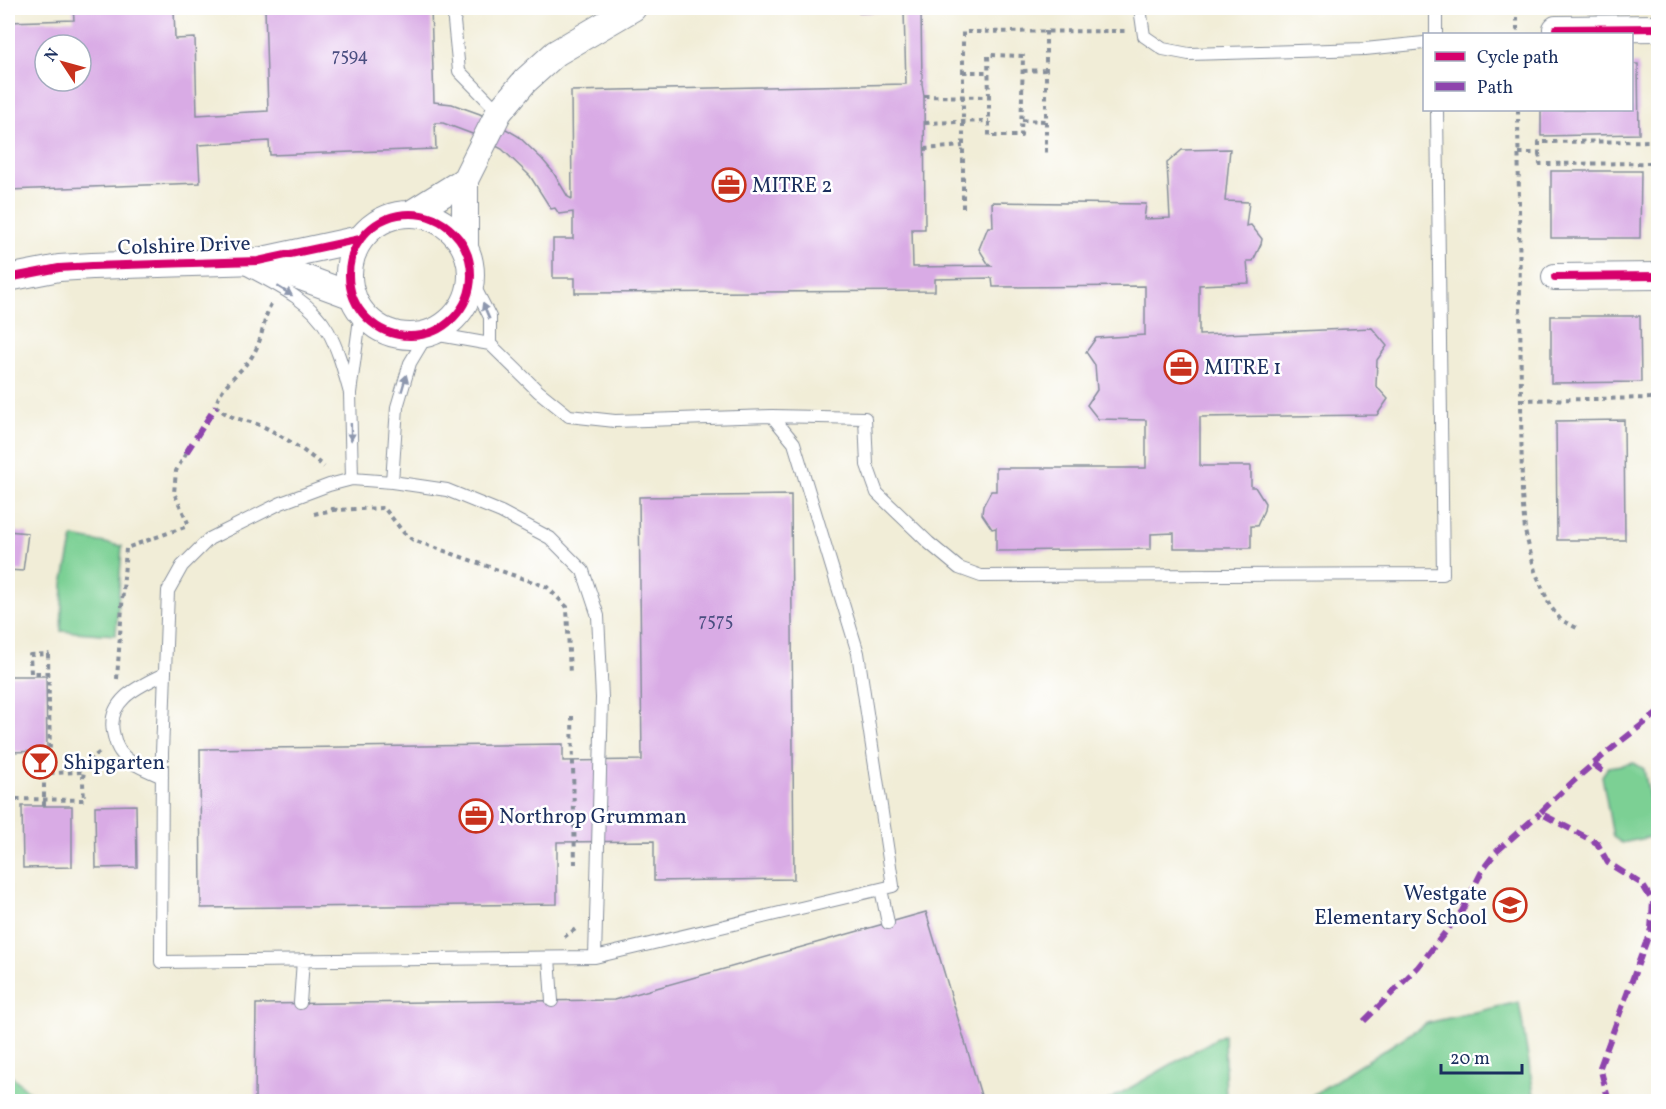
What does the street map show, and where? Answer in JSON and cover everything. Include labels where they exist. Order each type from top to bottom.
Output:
[{"type":"street","name":"Colshire Drive","points":[[246,262],[357,304],[374,324],[390,333],[409,336],[428,333],[444,326],[458,313],[467,297],[471,280],[470,263],[465,247],[465,180],[499,112],[525,81],[556,53],[633,8]]},
{"type":"street","points":[[1556,28],[1659,28]]},
{"type":"street","name":"Colshire Drive","points":[[8,278],[59,268],[246,262],[360,239],[375,224],[393,216],[412,213],[465,180]]},
{"type":"street","points":[[412,213],[428,216],[443,223],[456,234],[465,247]]},
{"type":"street","points":[[357,304],[349,277],[352,257],[360,239]]},
{"type":"street","points":[[1555,277],[1659,276]]},
{"type":"lane","points":[[457,8],[454,21],[459,71],[499,112]]},
{"type":"lane","points":[[1140,8],[1144,36],[1163,49],[1188,54],[1365,49],[1423,43]]},
{"type":"lane","points":[[1436,8],[1436,33]]},
{"type":"lane","points":[[392,482],[397,407],[410,363],[428,333],[490,344],[538,391],[569,416],[615,421],[772,417],[865,418],[867,465],[877,493],[959,568],[981,576],[1443,574],[1437,111]]},
{"type":"lane","points":[[246,262],[308,308],[327,330],[339,356],[350,393]]},
{"type":"lane","points":[[471,280],[490,317],[490,344]]},
{"type":"lane","points":[[352,479],[350,393],[357,304]]},
{"type":"lane","points":[[595,957],[602,698],[598,616],[583,570],[550,538],[501,512],[447,490],[352,479],[328,485],[281,503],[209,539],[182,566],[168,591],[162,777],[161,962],[595,957],[893,886],[858,653],[794,443],[772,417]]},
{"type":"lane","points":[[162,777],[125,757],[115,744],[112,724],[114,710],[131,690],[164,674]]},
{"type":"lane","points":[[881,889],[888,923]]},
{"type":"lane","points":[[549,958],[552,1001]]},
{"type":"lane","points":[[300,1003],[303,960]]},
{"type":"path","points":[[1517,8],[1517,33]]},
{"type":"path","points":[[1046,31],[1046,157]]},
{"type":"path","points":[[963,208],[963,32],[1144,31]]},
{"type":"path","points":[[988,55],[1023,56],[1023,71],[1022,136],[989,136],[988,55]]},
{"type":"path","points":[[1023,71],[1046,70]]},
{"type":"path","points":[[963,72],[988,72]]},
{"type":"path","points":[[924,96],[989,97]]},
{"type":"path","points":[[1518,111],[1521,400],[1525,531],[1535,571],[1550,606],[1561,620],[1579,628]]},
{"type":"path","points":[[1022,120],[1046,121]]},
{"type":"path","points":[[924,123],[989,121]]},
{"type":"path","points":[[1659,141],[1539,142],[1540,164],[1659,163]]},
{"type":"path","points":[[924,149],[963,146]]},
{"type":"path","points":[[1519,153],[1539,153]]},
{"type":"path","points":[[279,287],[268,309],[263,333],[254,354],[218,396],[216,406],[227,416],[259,425],[278,434],[324,466],[333,510]]},
{"type":"path","points":[[1521,400],[1659,398]]},
{"type":"path","points":[[186,453],[176,471],[174,493],[188,526],[204,543]]},
{"type":"path","points":[[313,514],[333,510],[384,508],[404,533],[413,540],[547,587],[567,607],[570,675]]},
{"type":"path","points":[[117,687],[126,548],[188,526]]},
{"type":"path","points":[[44,806],[46,754],[50,754],[48,735],[49,673],[48,654],[30,655],[31,675],[49,673]]},
{"type":"path","points":[[572,716],[576,871]]},
{"type":"path","points":[[16,799],[84,800],[83,772],[89,760],[105,749]]},
{"type":"path","points":[[46,773],[83,772]]},
{"type":"path","points":[[563,938],[577,928],[577,917]]},
{"type":"green space","points":[[73,537],[122,546],[116,635],[61,631],[63,584]]},
{"type":"green space","points":[[1634,763],[1644,769],[1655,829],[1650,837],[1622,843],[1613,837],[1602,776],[1608,767]]},
{"type":"green space","points":[[1519,1002],[1535,1101],[1303,1101],[1427,1023]]},
{"type":"green space","points":[[1224,1034],[1226,1101],[1107,1101]]},
{"type":"green space","points":[[8,1073],[40,1101],[8,1101]]},
{"type":"building","points":[[73,8],[174,8],[175,39],[195,38],[197,115],[268,111],[265,8],[431,8],[434,102],[452,104],[480,114],[518,136],[542,159],[568,197],[572,199],[571,91],[906,84],[904,11],[859,13],[859,8],[979,8],[979,10],[921,10],[925,229],[912,229],[913,267],[993,266],[989,265],[979,249],[988,227],[993,227],[992,202],[1146,204],[1144,219],[1170,218],[1167,163],[1182,150],[1230,149],[1225,201],[1249,202],[1246,226],[1251,225],[1262,239],[1253,261],[1247,261],[1249,283],[1199,285],[1199,335],[1372,328],[1387,346],[1377,360],[1376,386],[1388,399],[1377,415],[1200,417],[1200,466],[1251,466],[1251,487],[1255,487],[1265,503],[1257,526],[1251,526],[1251,548],[1174,548],[1174,533],[1151,534],[1151,549],[996,551],[996,528],[992,529],[982,514],[983,506],[991,491],[996,491],[996,468],[1146,468],[1146,420],[1098,419],[1087,405],[1097,390],[1095,365],[1086,352],[1096,338],[1145,335],[1145,286],[993,287],[992,278],[935,279],[935,291],[575,293],[575,278],[553,278],[553,239],[573,239],[573,212],[559,214],[555,208],[551,209],[530,176],[502,149],[475,135],[443,123],[435,123],[436,149],[270,155],[269,141],[198,145],[200,183],[8,190],[8,22],[74,20]]},
{"type":"building","points":[[1633,64],[1638,64],[1639,134],[1541,136],[1541,111],[1633,111]]},
{"type":"building","points":[[1551,171],[1641,171],[1640,238],[1551,238]]},
{"type":"building","points":[[1551,316],[1640,316],[1641,382],[1551,383]]},
{"type":"building","points":[[1624,420],[1625,540],[1557,540],[1556,421]]},
{"type":"building","points":[[791,495],[794,879],[654,881],[654,841],[557,842],[557,904],[201,908],[200,749],[563,744],[563,761],[642,760],[639,497]]},
{"type":"building","points":[[8,531],[28,533],[23,571],[8,570]]},
{"type":"building","points":[[8,676],[46,676],[47,751],[8,752]]},
{"type":"building","points":[[136,805],[137,867],[96,868],[95,806]]},
{"type":"building","points":[[22,806],[72,806],[72,867],[23,868]]},
{"type":"building","points":[[926,912],[983,1102],[255,1102],[256,1004],[614,1000]]},
{"type":"marked path","points":[[186,453],[216,406]]},
{"type":"marked path","points":[[1609,1102],[1600,1067],[1651,929],[1653,902],[1642,884],[1608,863],[1597,843],[1540,813],[1598,760],[1658,713]]},
{"type":"marked path","points":[[1593,764],[1604,772]]},
{"type":"marked path","points":[[1364,1021],[1418,967],[1462,911],[1483,869],[1496,852],[1540,813]]},
{"type":"cycle path","points":[[1556,29],[1658,28]]},
{"type":"cycle path","points":[[410,214],[433,219],[444,224],[453,232],[461,241],[466,252],[471,275],[466,298],[461,309],[453,318],[444,326],[433,331],[410,336],[387,331],[376,326],[367,318],[359,309],[354,298],[349,275],[354,252],[359,241],[367,232],[376,224],[387,219],[410,214]]},
{"type":"cycle path","points":[[8,278],[59,268],[258,261],[360,239]]},
{"type":"cycle path","points":[[1555,277],[1658,276]]},
{"type":"place","name":"MITRE 2","points":[[729,185]]},
{"type":"place","name":"MITRE 1","points":[[1181,367]]},
{"type":"place","name":"Shipgarten","points":[[40,762]]},
{"type":"place","name":"Northrop Grumman","points":[[476,816]]},
{"type":"place","name":"Westgate Elementary School","points":[[1510,905]]}]
